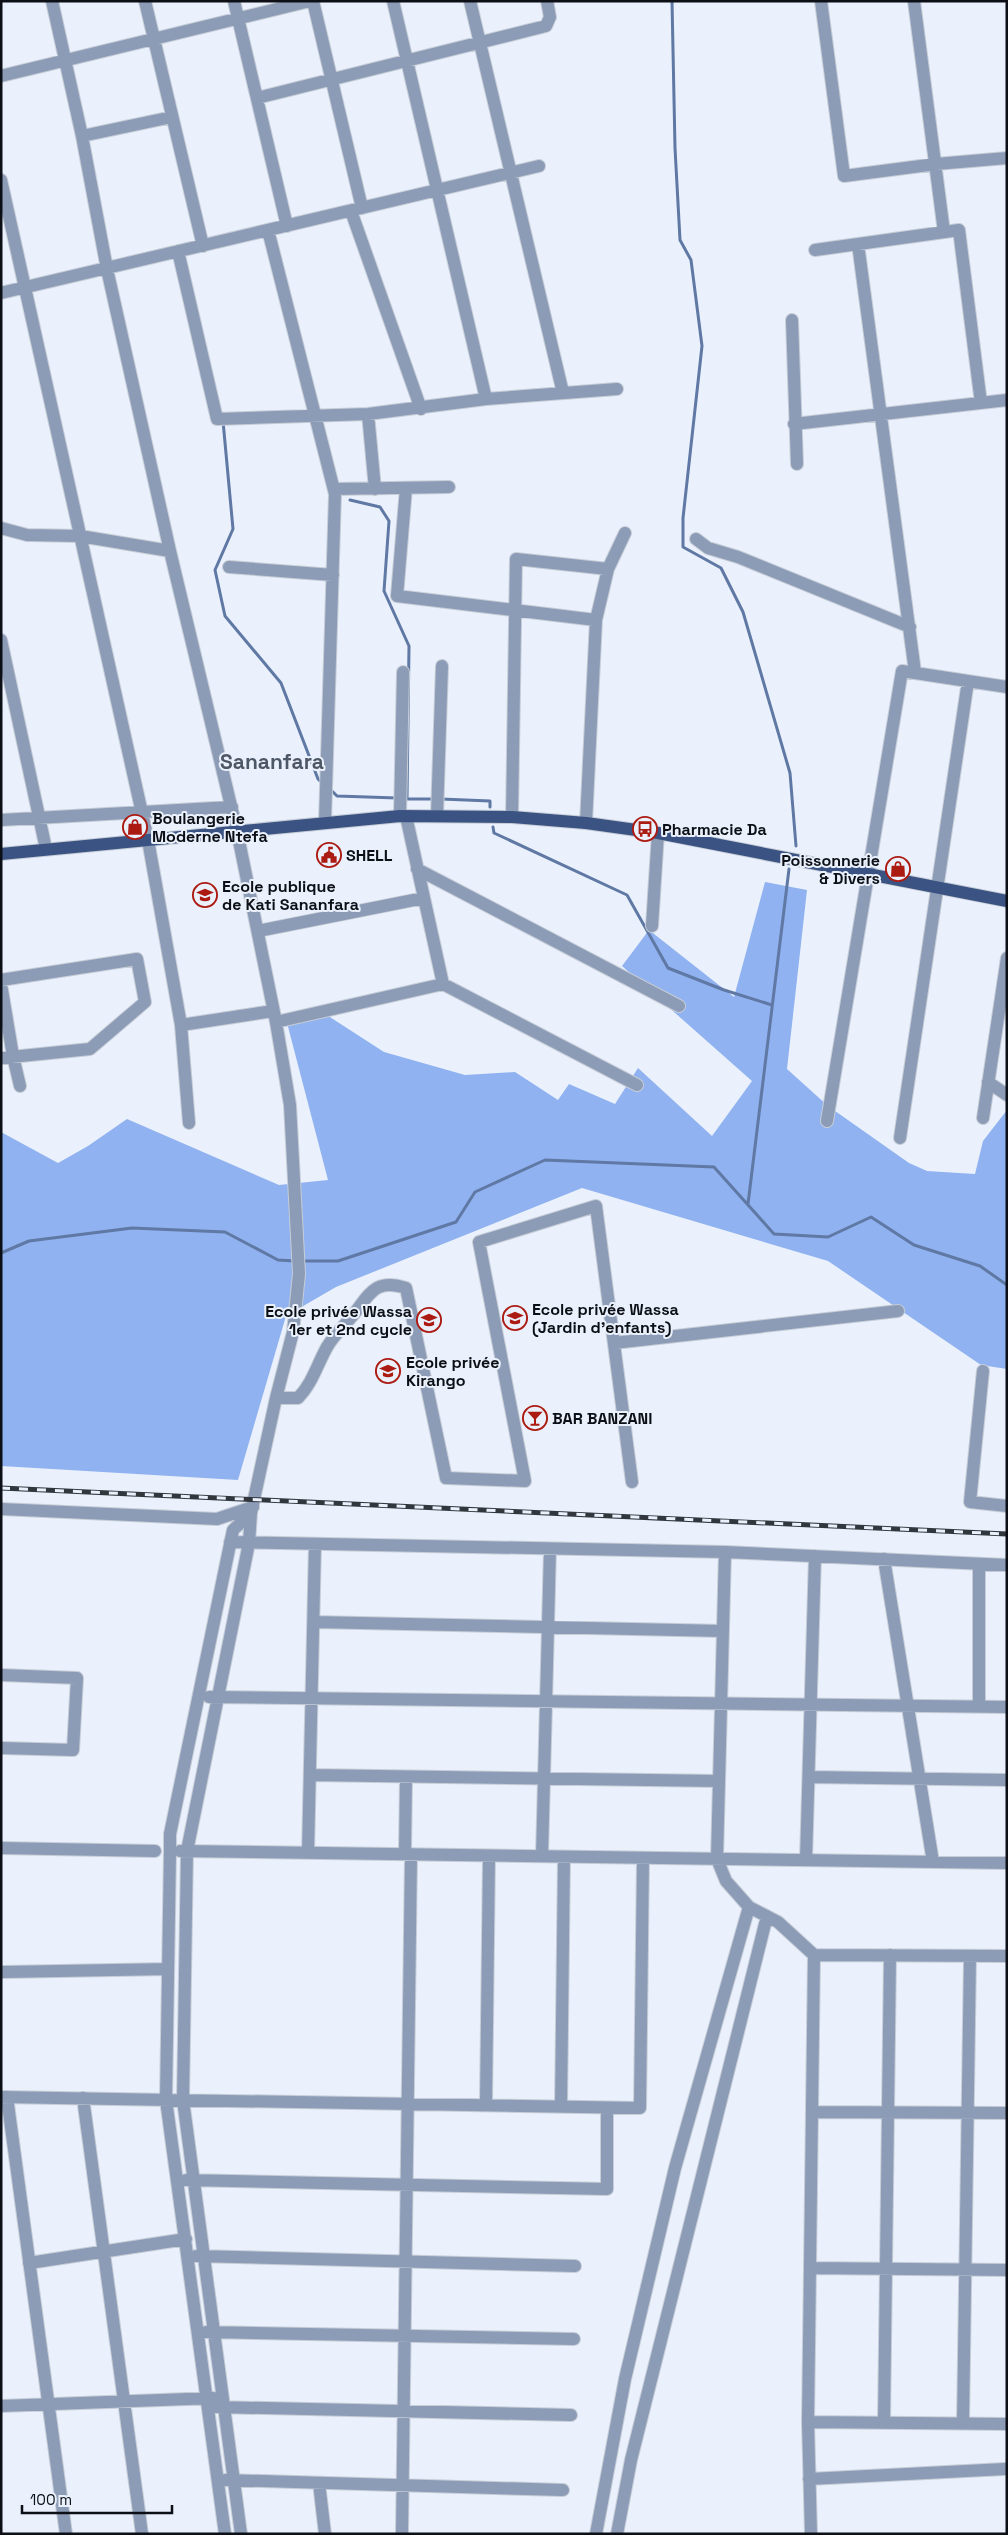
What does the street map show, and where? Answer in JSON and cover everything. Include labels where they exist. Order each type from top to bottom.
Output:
[{"type":"main road","points":[[1,854],[237,830],[403,816],[512,817],[586,823],[658,833],[1007,901]]},
{"type":"street","points":[[52,1],[82,136],[107,269],[170,551],[237,830],[290,1104],[299,1274],[293,1332],[276,1398],[252,1510],[249,1543],[216,1697],[187,1851],[183,2100],[241,2534]]},
{"type":"street","points":[[145,1],[203,246]]},
{"type":"street","points":[[234,1],[287,226]]},
{"type":"street","points":[[1,76],[311,1],[331,79],[356,209],[421,408]]},
{"type":"street","points":[[393,1],[486,399]]},
{"type":"street","points":[[470,1],[564,393]]},
{"type":"street","points":[[257,98],[479,41],[546,26],[550,17],[547,1]]},
{"type":"street","points":[[821,1],[844,176],[936,164],[1007,158]]},
{"type":"street","points":[[914,1],[944,232]]},
{"type":"street","points":[[82,136],[172,117]]},
{"type":"street","points":[[1,294],[539,166]]},
{"type":"street","points":[[1,180],[148,840],[181,1025],[189,1123]]},
{"type":"street","points":[[268,230],[334,489],[325,822]]},
{"type":"street","points":[[815,250],[959,230],[981,403]]},
{"type":"street","points":[[858,244],[915,672]]},
{"type":"street","points":[[178,252],[217,419],[368,414],[486,399],[617,389]]},
{"type":"street","points":[[792,320],[794,424],[797,464]]},
{"type":"street","points":[[794,424],[880,413],[1006,402]]},
{"type":"street","points":[[368,414],[375,489]]},
{"type":"street","points":[[406,488],[397,596],[596,620]]},
{"type":"street","points":[[334,489],[449,488]]},
{"type":"street","points":[[1,528],[27,535],[80,536],[170,551]]},
{"type":"street","points":[[586,823],[596,620],[608,569],[625,533]]},
{"type":"street","points":[[696,539],[708,548],[738,557],[910,627]]},
{"type":"street","points":[[512,817],[517,610],[516,559],[608,569]]},
{"type":"street","points":[[229,567],[332,575]]},
{"type":"street","points":[[1,640],[46,850]]},
{"type":"street","points":[[437,816],[442,666]]},
{"type":"street","points":[[827,1121],[902,671],[1007,687]]},
{"type":"street","points":[[403,672],[403,816],[418,869],[443,984]]},
{"type":"street","points":[[900,1138],[968,681]]},
{"type":"street","points":[[1,820],[232,807]]},
{"type":"street","points":[[652,926],[658,833]]},
{"type":"street","points":[[418,869],[679,1006]]},
{"type":"street","points":[[258,931],[424,898]]},
{"type":"street","points":[[983,1118],[1007,958]]},
{"type":"street","points":[[7,1057],[90,1049],[145,1002],[138,959],[1,982],[7,1057],[20,1086]]},
{"type":"street","points":[[181,1025],[274,1016],[443,984],[637,1085]]},
{"type":"street","points":[[988,1082],[1007,1095]]},
{"type":"street","points":[[276,1398],[298,1398],[306,1390],[328,1346],[370,1291],[382,1285],[393,1283],[406,1288],[446,1478],[525,1481],[479,1242],[596,1206],[632,1482]]},
{"type":"street","points":[[614,1342],[898,1311]]},
{"type":"street","points":[[983,1371],[970,1502],[1007,1506]]},
{"type":"street","points":[[1,1509],[218,1519],[252,1510]]},
{"type":"street","points":[[225,2534],[166,2100],[170,1834],[233,1530],[252,1510]]},
{"type":"street","points":[[230,1542],[725,1552],[1007,1565]]},
{"type":"street","points":[[308,1853],[316,1544]]},
{"type":"street","points":[[542,1856],[550,1549]]},
{"type":"street","points":[[725,1552],[717,1859],[726,1881],[749,1907],[778,1922],[814,1955],[1007,1956]]},
{"type":"street","points":[[806,1860],[816,1556]]},
{"type":"street","points":[[884,1559],[933,1862]]},
{"type":"street","points":[[978,1564],[979,1707]]},
{"type":"street","points":[[314,1622],[723,1631]]},
{"type":"street","points":[[1,1675],[77,1678],[73,1750],[1,1748]]},
{"type":"street","points":[[198,1696],[1007,1707]]},
{"type":"street","points":[[310,1775],[719,1780]]},
{"type":"street","points":[[402,2534],[408,2104],[408,1854],[406,1776]]},
{"type":"street","points":[[809,1777],[1007,1780]]},
{"type":"street","points":[[1,1848],[155,1851]]},
{"type":"street","points":[[170,1851],[1007,1863]]},
{"type":"street","points":[[486,2106],[489,1856]]},
{"type":"street","points":[[561,2107],[564,1857]]},
{"type":"street","points":[[66,2534],[4,2097],[640,2108],[643,1858]]},
{"type":"street","points":[[596,2534],[625,2379],[674,2168],[749,1907]]},
{"type":"street","points":[[617,2534],[631,2460],[767,1916]]},
{"type":"street","points":[[811,2534],[808,2422],[814,1955]]},
{"type":"street","points":[[884,2423],[890,1955]]},
{"type":"street","points":[[963,2423],[970,1956]]},
{"type":"street","points":[[2,1972],[168,1969]]},
{"type":"street","points":[[82,2098],[142,2534]]},
{"type":"street","points":[[178,2180],[607,2189],[607,2108]]},
{"type":"street","points":[[812,2112],[1007,2113]]},
{"type":"street","points":[[29,2263],[186,2239]]},
{"type":"street","points":[[188,2256],[575,2266]]},
{"type":"street","points":[[810,2268],[1007,2270]]},
{"type":"street","points":[[198,2332],[574,2340]]},
{"type":"street","points":[[1,2406],[124,2401],[223,2402],[404,2411],[571,2415]]},
{"type":"street","points":[[808,2422],[1007,2424]]},
{"type":"street","points":[[809,2479],[1005,2469]]},
{"type":"street","points":[[218,2480],[563,2490]]},
{"type":"street","points":[[318,2483],[325,2534]]},
{"type":"shaded area","points":[[765,882],[807,890],[787,1069],[828,1106],[909,1163],[927,1171],[975,1174],[983,1141],[1007,1110],[1007,1369],[981,1365],[828,1261],[582,1188],[336,1287],[286,1316],[238,1480],[1,1466],[1,1132],[58,1163],[88,1146],[127,1119],[279,1185],[328,1180],[286,1019],[319,1010],[384,1052],[465,1075],[515,1072],[558,1100],[569,1084],[615,1104],[638,1068],[712,1136],[752,1081],[622,966],[649,930],[734,997]]},
{"type":"waterway","points":[[672,1],[675,148],[680,240],[691,260],[702,346],[683,518],[683,547],[721,568],[743,612],[790,773],[796,846]]},
{"type":"waterway","points":[[223,421],[233,529],[215,570],[225,616],[281,683],[318,779],[322,783]]},
{"type":"waterway","points":[[350,500],[380,507],[389,521],[384,591],[409,646],[407,799]]},
{"type":"waterway","points":[[331,790],[337,796],[397,798]]},
{"type":"waterway","points":[[403,799],[435,799]]},
{"type":"waterway","points":[[441,799],[490,801],[490,807]]},
{"type":"waterway","points":[[493,827],[494,833],[627,895],[668,968],[724,990],[772,1005]]},
{"type":"waterway","points":[[748,1204],[789,869]]},
{"type":"waterway","points":[[301,1261],[338,1261],[456,1222],[475,1192],[545,1160],[714,1167],[774,1234],[828,1237],[871,1217],[914,1245],[980,1266],[1007,1285]]},
{"type":"waterway","points":[[1,1253],[29,1241],[132,1228],[225,1232],[278,1260],[295,1261]]},
{"type":"railway","points":[[1,1488],[1007,1534]]},
{"type":"place","name":"Boulangerie Moderne Ntefa","points":[[135,827]]},
{"type":"place","name":"Pharmacie Da","points":[[645,829]]},
{"type":"place","name":"SHELL","points":[[329,855]]},
{"type":"place","name":"Poissonnerie & Divers","points":[[898,869]]},
{"type":"place","name":"Ecole publique de Kati Sananfara","points":[[205,895]]},
{"type":"place","name":"Ecole privée Wassa (Jardin d'enfants)","points":[[515,1318]]},
{"type":"place","name":"Ecole privée Wassa 1er et 2nd cycle","points":[[429,1320]]},
{"type":"place","name":"Ecole privée Kirango","points":[[388,1371]]},
{"type":"place","name":"BAR BANZANI","points":[[535,1418]]},
{"type":"district","name":"Sananfara","points":[[272,762]]}]
